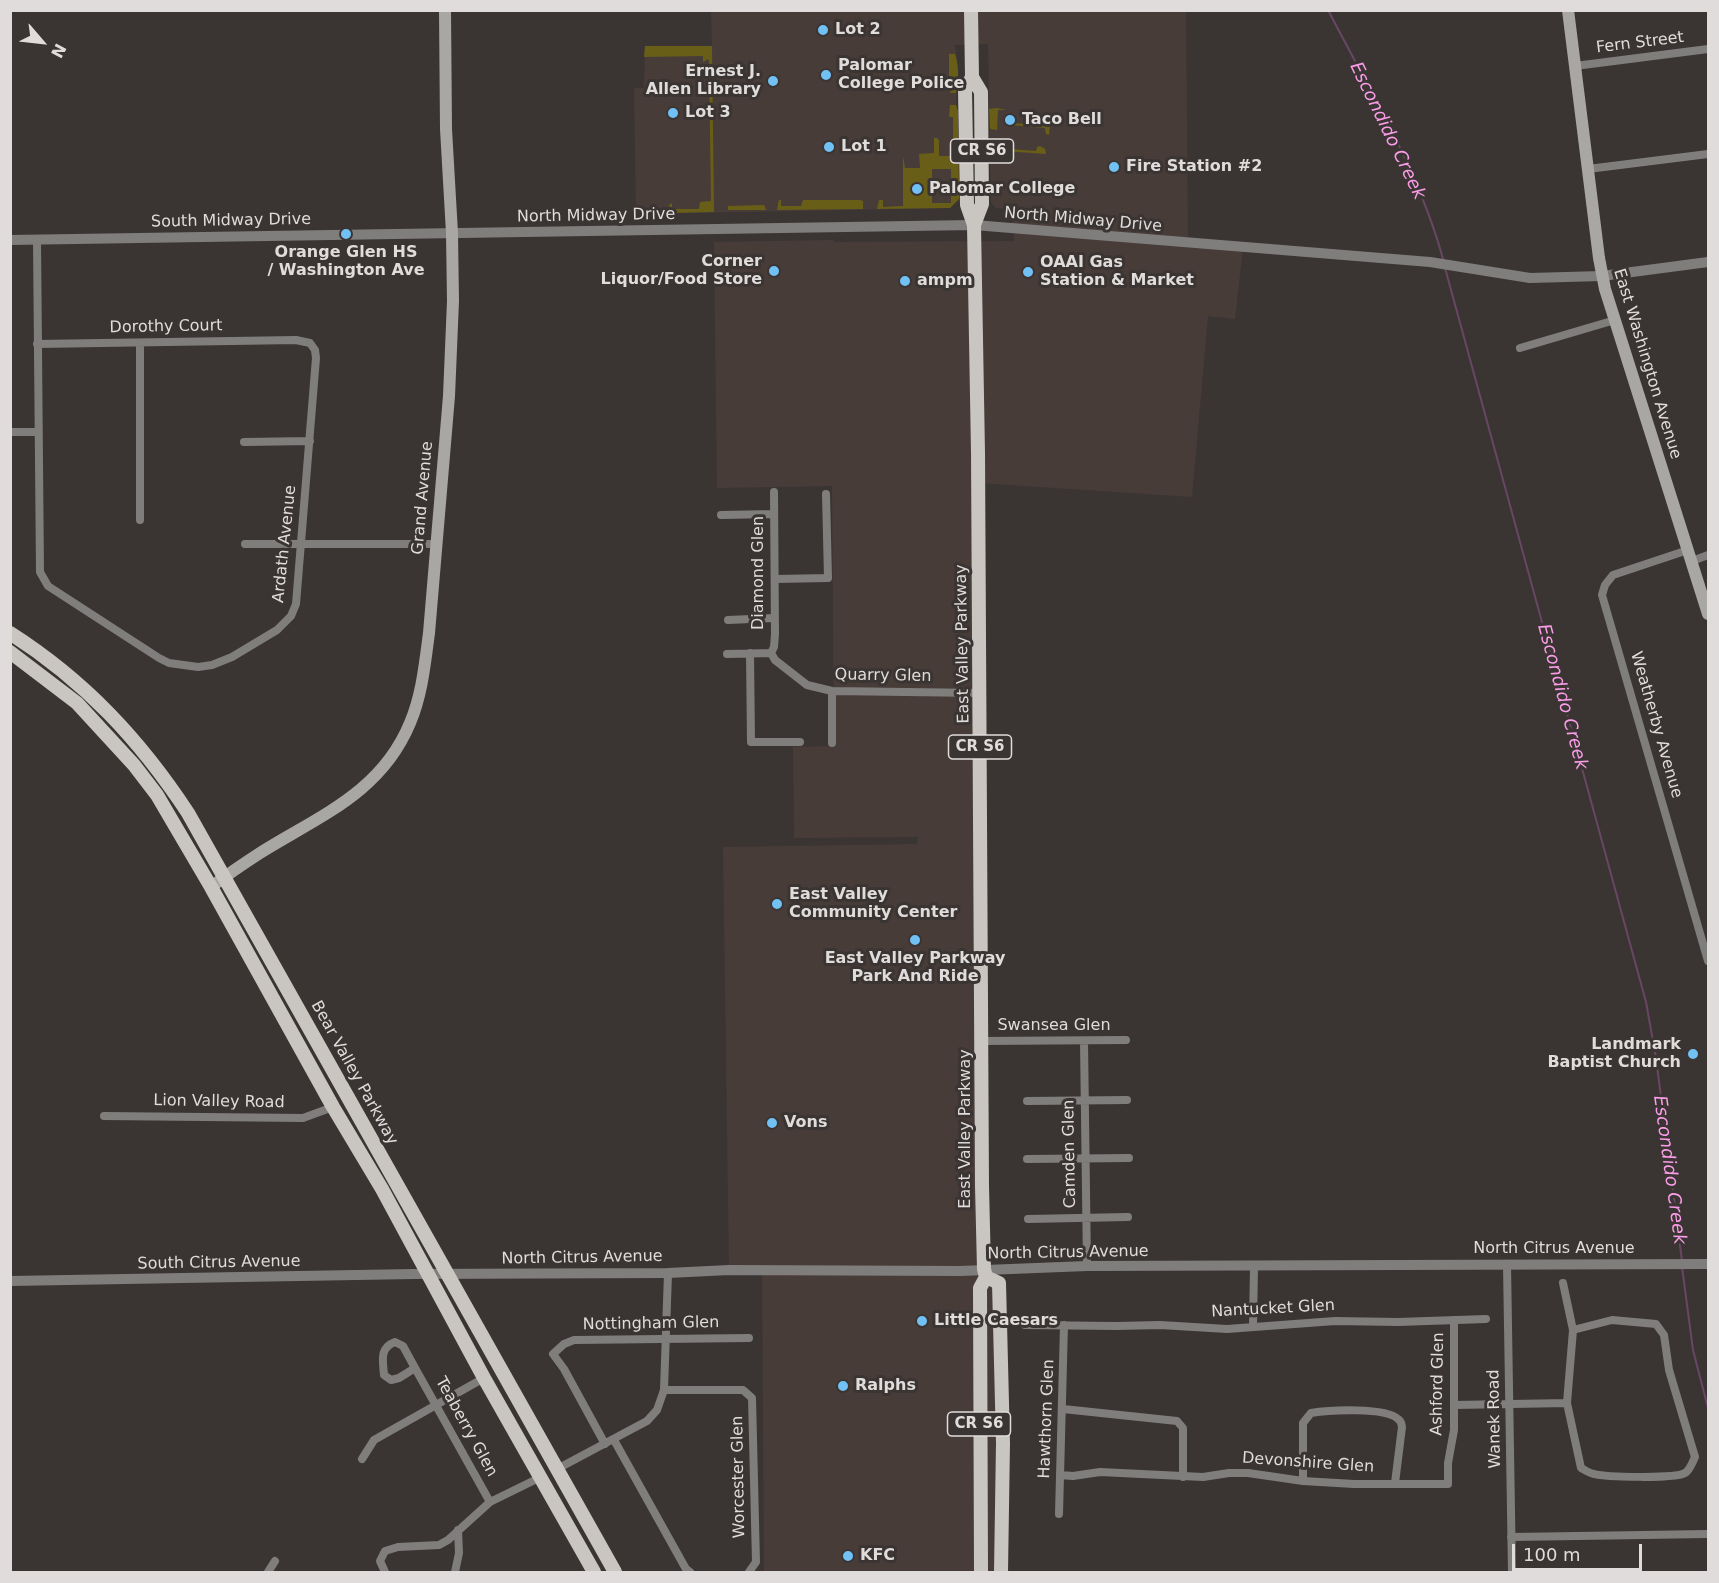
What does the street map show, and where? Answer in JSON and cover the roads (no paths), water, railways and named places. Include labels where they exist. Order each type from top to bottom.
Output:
[{"type":"main road","name":"Grand Avenue","points":[[211,886],[351,799],[375,776],[402,740],[416,708],[426,662],[449,396],[453,301],[446,129],[445,10]]},
{"type":"main road","name":"East Valley Parkway","points":[[971,10],[972,77],[981,92],[982,135],[982,204],[974,225],[985,1273],[980,1288],[981,1572]]},
{"type":"main road","name":"East Washington Avenue","points":[[1568,10],[1602,276],[1708,614]]},
{"type":"main road","name":"Bear Valley Parkway","points":[[10,633],[66,673],[111,713],[165,778],[225,877],[615,1572]]},
{"type":"main road","name":"Bear Valley Parkway","points":[[10,652],[77,704],[134,765],[157,795],[211,886],[333,1107],[382,1189],[484,1378],[594,1572]]},
{"type":"main road","name":"CR S6","points":[[985,1273],[999,1283],[1003,1443],[1001,1572]]},
{"type":"main road","points":[[980,1469],[991,1473],[994,1509],[1001,1522]]},
{"type":"street","name":"Fern Street","points":[[1575,66],[1708,49]]},
{"type":"street","points":[[1588,169],[1708,154]]},
{"type":"street","name":"North Midway Drive","points":[[452,234],[974,225],[1430,262],[1530,278],[1602,276],[1708,262]]},
{"type":"street","name":"South Midway Drive","points":[[10,240],[452,234]]},
{"type":"street","name":"Ardath Avenue","points":[[37,240],[40,572],[48,586],[169,663],[198,667],[212,665],[232,657],[277,630],[291,616],[296,604],[316,358],[315,350],[310,343],[296,340]]},
{"type":"street","points":[[1520,348],[1615,320]]},
{"type":"street","name":"Dorothy Court","points":[[37,344],[296,340]]},
{"type":"street","points":[[140,343],[140,520]]},
{"type":"street","points":[[10,432],[38,432]]},
{"type":"street","points":[[244,442],[310,441]]},
{"type":"street","name":"Diamond Glen","points":[[771,653],[774,646],[774,492]]},
{"type":"street","points":[[775,579],[828,578],[826,494]]},
{"type":"street","points":[[721,515],[774,514]]},
{"type":"street","points":[[245,544],[435,544]]},
{"type":"street","name":"Weatherby Avenue","points":[[1708,555],[1690,556],[1613,575],[1605,585],[1602,595],[1708,962]]},
{"type":"street","points":[[728,620],[774,618]]},
{"type":"street","points":[[750,653],[751,742],[800,742]]},
{"type":"street","points":[[727,654],[771,653]]},
{"type":"street","name":"Quarry Glen","points":[[771,653],[807,686],[832,691],[980,693]]},
{"type":"street","points":[[832,691],[832,743]]},
{"type":"street","name":"Swansea Glen","points":[[982,1041],[1126,1040]]},
{"type":"street","name":"Camden Glen","points":[[1084,1041],[1087,1266]]},
{"type":"street","points":[[1027,1101],[1127,1100]]},
{"type":"street","name":"Lion Valley Road","points":[[104,1116],[303,1118],[333,1107]]},
{"type":"street","points":[[1027,1160],[1129,1158]]},
{"type":"street","points":[[1028,1219],[1128,1217]]},
{"type":"street","name":"Wanek Road","points":[[1507,1264],[1512,1572]]},
{"type":"street","name":"North Citrus Avenue","points":[[428,1274],[729,1270],[985,1273],[1087,1266],[1708,1264]]},
{"type":"street","points":[[1253,1326],[1254,1266]]},
{"type":"street","points":[[557,1469],[647,1421],[657,1410],[664,1390],[668,1272]]},
{"type":"street","name":"South Citrus Avenue","points":[[10,1281],[428,1274]]},
{"type":"street","points":[[1563,1283],[1573,1330],[1567,1403],[1581,1468],[1595,1474],[1636,1477],[1676,1476],[1685,1473],[1695,1457],[1669,1370],[1664,1335],[1656,1324],[1612,1320],[1573,1330]]},
{"type":"street","name":"Nantucket Glen","points":[[1025,1325],[1160,1325],[1227,1329],[1335,1321],[1486,1319]]},
{"type":"street","name":"Ashford Glen","points":[[1448,1484],[1454,1430],[1454,1320]]},
{"type":"street","name":"Hawthorn Glen","points":[[1059,1514],[1064,1325]]},
{"type":"street","name":"Nottingham Glen","points":[[605,1444],[564,1369],[553,1354],[564,1344],[574,1340],[749,1338]]},
{"type":"street","points":[[395,1342],[403,1346],[415,1368],[392,1380],[384,1375],[382,1353],[388,1345],[395,1342]]},
{"type":"street","name":"Teaberry Glen","points":[[415,1368],[490,1502]]},
{"type":"street","points":[[363,1458],[374,1440],[484,1378]]},
{"type":"street","name":"Worcester Glen","points":[[664,1390],[743,1390],[752,1398],[756,1562],[749,1572]]},
{"type":"street","points":[[1454,1405],[1567,1403]]},
{"type":"street","points":[[1063,1409],[1178,1421],[1184,1428],[1183,1477]]},
{"type":"street","points":[[1303,1480],[1303,1423],[1305,1419],[1311,1413],[1356,1411],[1387,1413],[1401,1422],[1395,1483]]},
{"type":"street","points":[[614,1440],[686,1569],[690,1572]]},
{"type":"street","name":"Devonshire Glen","points":[[1060,1475],[1073,1476],[1100,1472],[1203,1477],[1248,1473],[1354,1484],[1448,1484]]},
{"type":"street","points":[[385,1572],[380,1561],[384,1551],[398,1547],[439,1545],[490,1502],[541,1477]]},
{"type":"street","points":[[455,1572],[459,1553],[458,1530]]},
{"type":"street","points":[[1511,1537],[1708,1534]]},
{"type":"street","points":[[268,1572],[275,1561]]},
{"type":"waterway","name":"Escondido Creek","points":[[1328,10],[1407,163],[1421,194],[1443,259]]},
{"type":"waterway","name":"Escondido Creek","points":[[1445,268],[1646,1002],[1656,1058],[1682,1261]]},
{"type":"waterway","name":"Escondido Creek","points":[[1682,1267],[1693,1350],[1708,1408]]},
{"type":"place","name":"Lot 2","points":[[823,30]]},
{"type":"place","name":"Palomar College Police","points":[[826,75]]},
{"type":"place","name":"Ernest J. Allen Library","points":[[773,81]]},
{"type":"place","name":"Lot 3","points":[[673,113]]},
{"type":"place","name":"Taco Bell","points":[[1010,120]]},
{"type":"place","name":"Lot 1","points":[[829,147]]},
{"type":"place","name":"Fire Station #2","points":[[1114,167]]},
{"type":"place","name":"Palomar College","points":[[917,189]]},
{"type":"place","name":"Orange Glen HS / Washington Ave","points":[[346,234]]},
{"type":"place","name":"Corner Liquor/Food Store","points":[[774,271]]},
{"type":"place","name":"OAAI Gas Station & Market","points":[[1028,272]]},
{"type":"place","name":"ampm","points":[[905,281]]},
{"type":"place","name":"East Valley Community Center","points":[[777,904]]},
{"type":"place","name":"East Valley Parkway Park And Ride","points":[[915,940]]},
{"type":"place","name":"Landmark Baptist Church","points":[[1693,1054]]},
{"type":"place","name":"Vons","points":[[772,1123]]},
{"type":"place","name":"Little Caesars","points":[[922,1321]]},
{"type":"place","name":"Ralphs","points":[[843,1386]]},
{"type":"place","name":"KFC","points":[[848,1556]]}]
